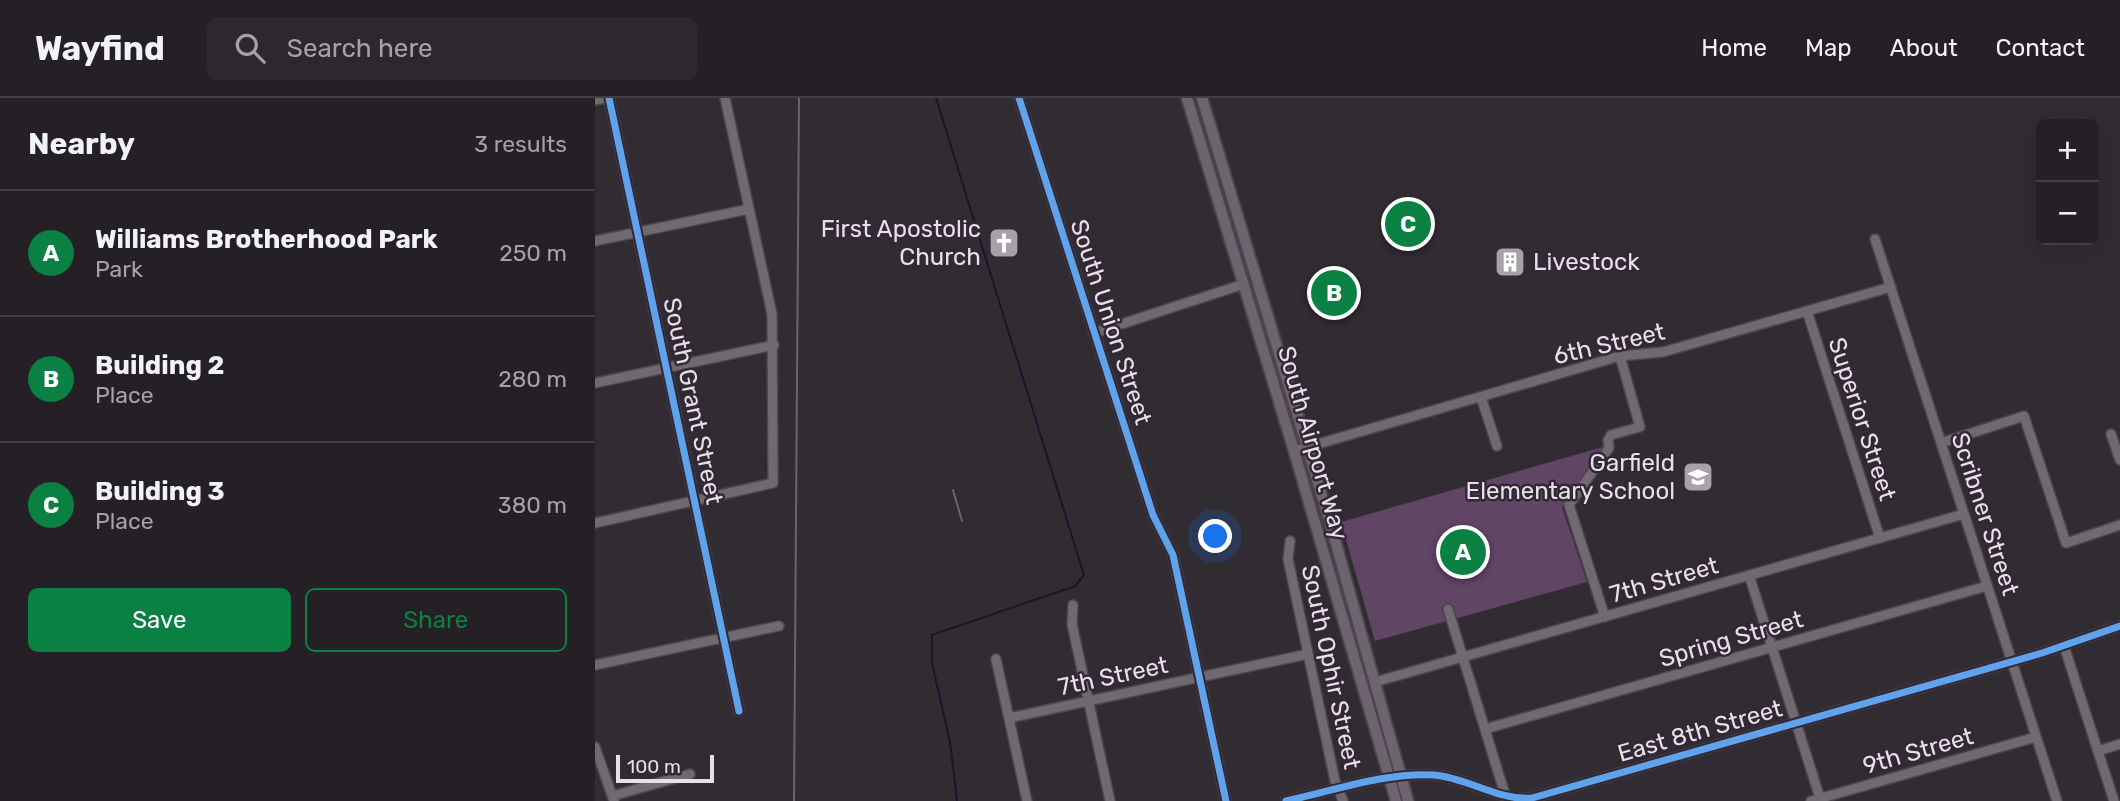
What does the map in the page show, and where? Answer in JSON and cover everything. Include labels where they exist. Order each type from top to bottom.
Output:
[{"type":"main road","name":"South Airport Way","points":[[1187,98],[1396,801]]},
{"type":"main road","name":"South Airport Way","points":[[1202,98],[1307,447],[1408,801]]},
{"type":"street","points":[[595,100],[607,98]]},
{"type":"street","name":"South Grant Street","points":[[607,98],[739,711]]},
{"type":"street","points":[[595,523],[771,485],[774,345],[772,314],[725,98]]},
{"type":"street","name":"South Union Street","points":[[1019,98],[1153,515],[1173,555],[1226,801]]},
{"type":"street","points":[[595,242],[749,209]]},
{"type":"street","name":"Scribner Street","points":[[1875,239],[2057,801]]},
{"type":"street","points":[[1094,333],[1244,284]]},
{"type":"street","name":"6th Street","points":[[1294,451],[1621,356],[1663,352],[1891,287]]},
{"type":"street","name":"Superior Street","points":[[1807,311],[1880,538]]},
{"type":"street","points":[[595,383],[774,345]]},
{"type":"street","points":[[1605,617],[1569,505],[1609,448],[1608,440],[1611,435],[1640,427],[1621,356]]},
{"type":"street","points":[[1481,397],[1497,446]]},
{"type":"street","points":[[1941,443],[2024,416],[2066,543],[2120,525]]},
{"type":"street","points":[[2112,434],[2120,460]]},
{"type":"street","name":"7th Street","points":[[1375,682],[1964,514]]},
{"type":"street","name":"South Ophir Street","points":[[1290,541],[1288,559],[1342,801]]},
{"type":"street","points":[[1749,576],[1817,800]]},
{"type":"street","name":"Spring Street","points":[[1485,729],[1987,586]]},
{"type":"street","points":[[1073,605],[1072,624],[1109,801]]},
{"type":"street","points":[[1448,609],[1507,800]]},
{"type":"street","points":[[595,665],[779,626]]},
{"type":"street","name":"East 8th Street","points":[[1286,801],[1389,779],[1426,775],[1451,778],[1507,800],[1532,798],[2012,662],[2120,626]]},
{"type":"street","points":[[2064,646],[2114,801]]},
{"type":"street","name":"7th Street","points":[[1009,718],[1308,654]]},
{"type":"street","points":[[996,659],[1027,801]]},
{"type":"street","name":"9th Street","points":[[1817,800],[2036,737]]},
{"type":"street","points":[[2098,751],[2120,744]]},
{"type":"street","points":[[595,747],[599,773],[613,799],[689,774]]},
{"type":"shaded area","points":[[1603,447],[1562,507],[1587,582],[1375,641],[1341,522]]},
{"type":"waterway","points":[[936,98],[1084,575],[1075,586],[932,635],[932,663],[950,742],[957,801]]},
{"type":"railway","points":[[794,801],[799,98]]},
{"type":"railway","points":[[953,490],[962,521]]},
{"type":"cycle path","points":[[609,98],[739,711]]},
{"type":"cycle path","points":[[1019,98],[1153,515],[1173,555],[1226,801]]},
{"type":"cycle path","points":[[1286,801],[1378,779],[1416,775],[1447,777],[1507,796],[1532,798],[2042,653],[2120,626]]},
{"type":"place","name":"Building 3","points":[[1408,224]]},
{"type":"place","name":"First Apostolic Church","points":[[1004,243]]},
{"type":"place","name":"Livestock","points":[[1510,262]]},
{"type":"place","name":"Building 2","points":[[1334,293]]},
{"type":"place","name":"Garfield Elementary School","points":[[1698,477]]},
{"type":"place","name":"Williams Brotherhood Park","points":[[1463,552]]}]
